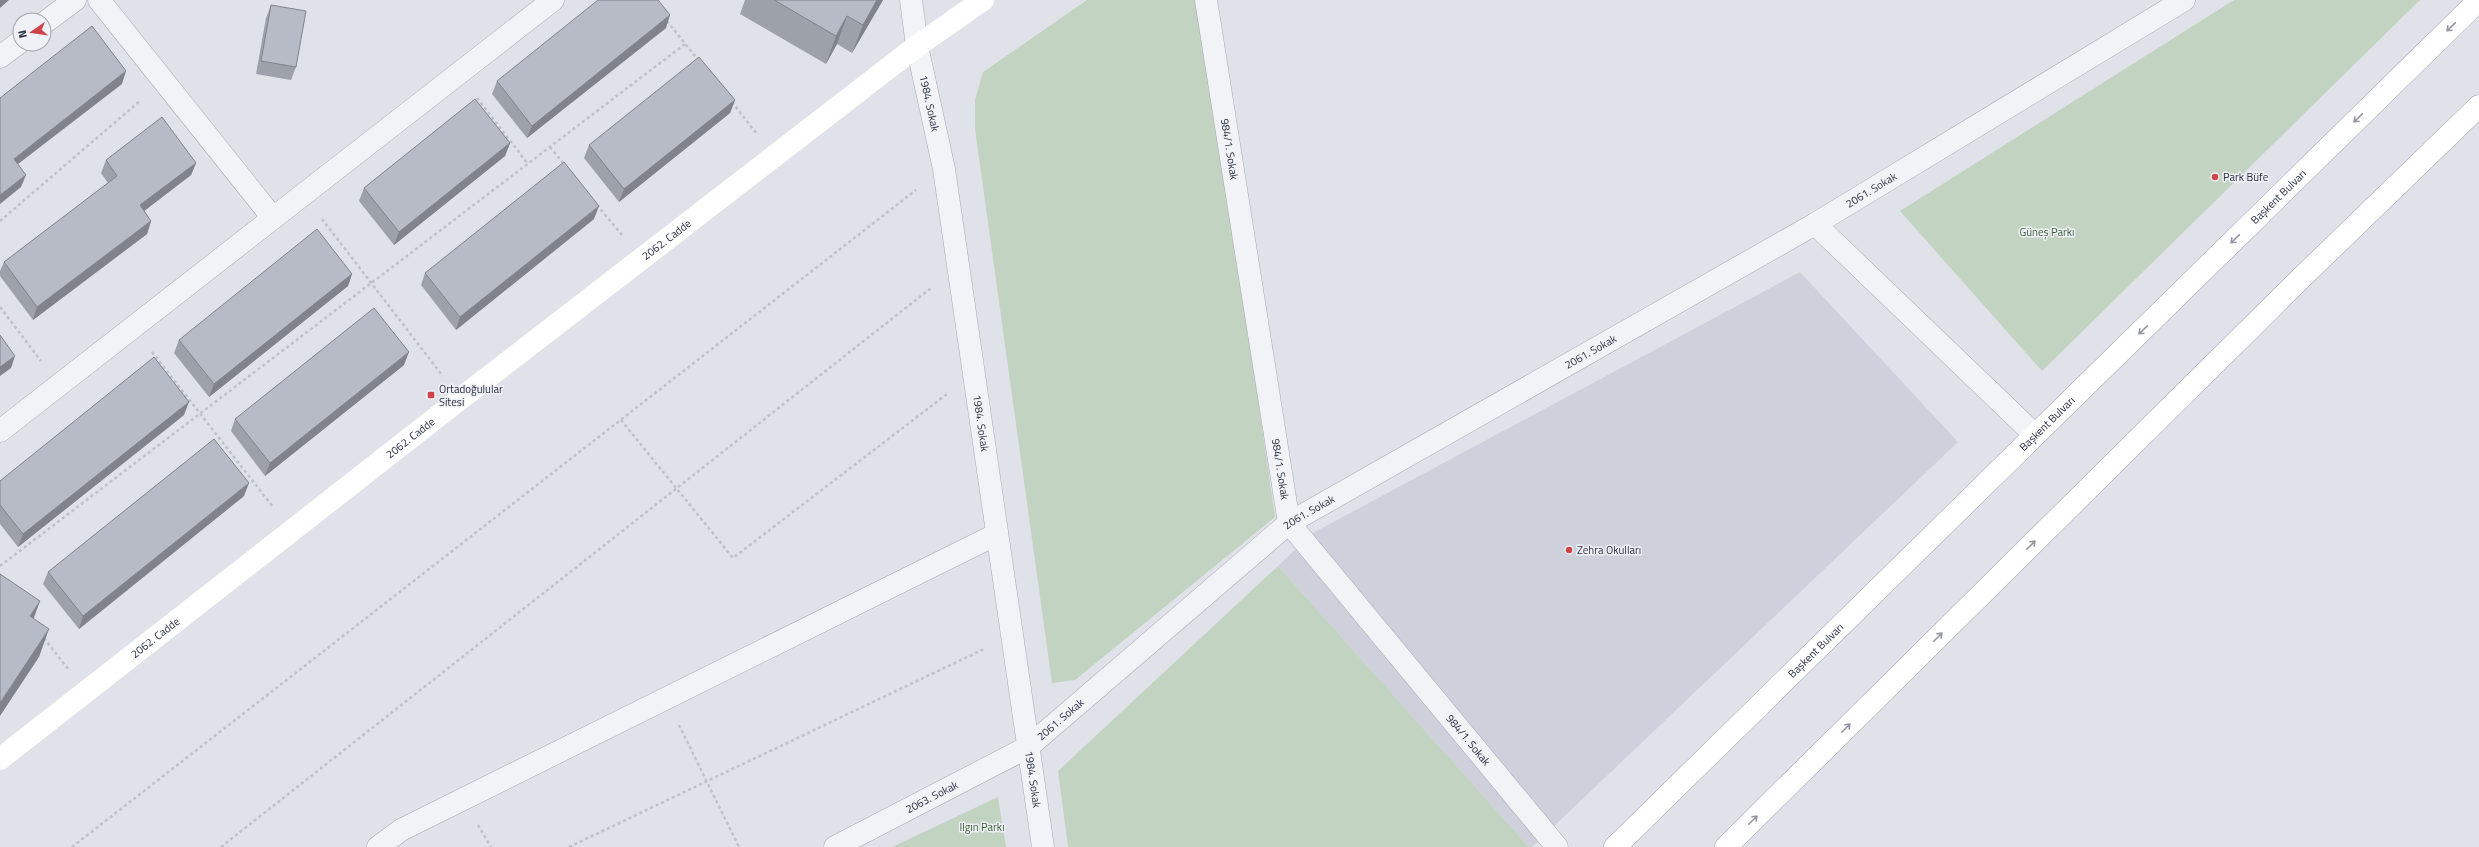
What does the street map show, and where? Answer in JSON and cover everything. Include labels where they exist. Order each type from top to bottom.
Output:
[{"type":"main road","name":"2062. Cadde","points":[[0,759],[85,691],[641,259],[917,46],[983,0]]},
{"type":"main road","name":"Başkent Bulvarı","points":[[1614,847],[2479,0]]},
{"type":"main road","points":[[1726,847],[2290,288],[2479,106]]},
{"type":"street","points":[[52,18],[75,0]]},
{"type":"street","points":[[99,0],[273,218]]},
{"type":"street","points":[[0,431],[553,0]]},
{"type":"street","name":"1984. Sokak","points":[[912,0],[917,46],[944,169],[1042,847]]},
{"type":"street","name":"984/1. Sokak","points":[[1206,0],[1289,523],[1557,847]]},
{"type":"street","name":"2061. Sokak","points":[[1028,747],[1289,523],[1815,224],[2184,0]]},
{"type":"street","points":[[0,57],[12,48]]},
{"type":"street","points":[[1815,224],[2035,435]]},
{"type":"street","points":[[378,847],[401,830],[997,534]]},
{"type":"street","name":"2063. Sokak","points":[[835,847],[1028,747]]},
{"type":"path","points":[[662,16],[704,68]]},
{"type":"path","points":[[0,566],[685,44]]},
{"type":"path","points":[[458,74],[528,164]]},
{"type":"path","points":[[0,221],[163,80]]},
{"type":"path","points":[[728,97],[775,157]]},
{"type":"path","points":[[550,147],[569,170]]},
{"type":"path","points":[[72,847],[944,169]]},
{"type":"path","points":[[303,195],[460,399]]},
{"type":"path","points":[[593,200],[641,259]]},
{"type":"path","points":[[221,847],[958,267]]},
{"type":"path","points":[[0,307],[59,385]]},
{"type":"path","points":[[132,328],[201,413],[292,531]]},
{"type":"path","points":[[621,420],[733,558],[974,373]]},
{"type":"path","points":[[43,636],[85,691]]},
{"type":"path","points":[[569,847],[1012,636]]},
{"type":"path","points":[[666,699],[739,847]]},
{"type":"shaded area","name":"Zehra Okulları","points":[[1800,272],[1958,442],[1532,847],[1529,847],[1278,566],[1311,534]]},
{"type":"green space","points":[[1087,0],[1200,0],[1275,517],[1075,680],[1052,683],[975,129],[975,100],[983,72]]},
{"type":"green space","name":"Güneş Parkı","points":[[2234,0],[2420,0],[2042,371],[1900,211]]},
{"type":"green space","points":[[1278,566],[1529,847],[1068,847],[1058,771]]},
{"type":"green space","name":"Ilgın Parkı","points":[[998,797],[1006,847],[892,847]]},
{"type":"building","points":[[598,0],[658,0],[670,15],[532,126],[497,81]]},
{"type":"building","points":[[774,0],[877,0],[863,25],[847,16],[836,36]]},
{"type":"building","points":[[271,5],[306,11],[296,67],[261,61]]},
{"type":"building","points":[[92,26],[126,71],[14,159],[26,175],[0,195],[0,98]]},
{"type":"building","points":[[699,57],[735,100],[624,189],[589,145]]},
{"type":"building","points":[[475,99],[510,143],[399,232],[364,188]]},
{"type":"building","points":[[162,117],[196,163],[140,205],[151,221],[37,307],[4,262],[117,176],[106,160]]},
{"type":"building","points":[[564,162],[599,206],[460,317],[425,273]]},
{"type":"building","points":[[317,229],[352,274],[214,384],[179,340]]},
{"type":"building","points":[[374,308],[409,352],[270,463],[235,419]]},
{"type":"building","points":[[0,335],[15,356],[0,367]]},
{"type":"building","points":[[154,357],[189,402],[23,534],[0,505],[0,481]]},
{"type":"building","points":[[214,439],[249,483],[83,616],[48,572]]},
{"type":"building","points":[[0,574],[40,601],[30,616],[49,629],[0,703]]},
{"type":"place","name":"Park Büfe","points":[[2215,177]]},
{"type":"place","name":"Ortadoğulular Sitesi","points":[[431,395]]},
{"type":"place","name":"Zehra Okulları","points":[[1569,550]]}]
